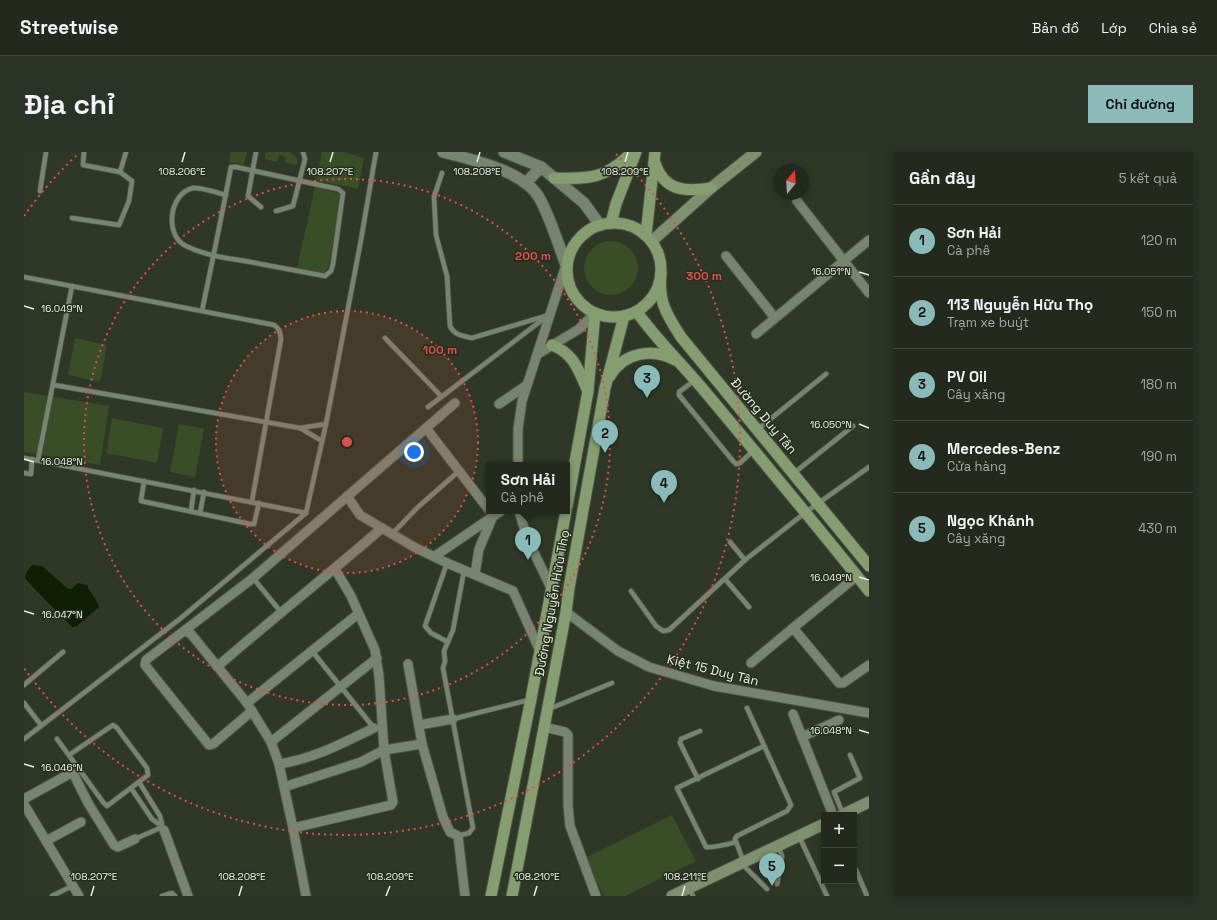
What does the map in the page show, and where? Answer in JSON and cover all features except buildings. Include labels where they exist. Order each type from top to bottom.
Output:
[{"type":"main road","points":[[554,178],[591,177],[608,172],[619,165],[632,152]]},
{"type":"main road","points":[[606,224],[616,204],[636,152]]},
{"type":"main road","points":[[649,238],[754,153]]},
{"type":"main road","points":[[649,238],[654,156]]},
{"type":"main road","points":[[654,156],[658,173],[667,182],[682,190],[691,191],[711,188]]},
{"type":"main road","points":[[606,224],[624,224],[635,228],[649,238],[659,257],[661,274],[659,286],[654,296],[637,312],[624,316],[612,317],[594,313],[577,299],[570,290],[566,265],[574,244],[590,229],[606,224]]},
{"type":"main road","name":"Đường Duy Tân","points":[[661,274],[660,288],[662,303],[670,321],[690,350],[869,566]]},
{"type":"main road","points":[[637,312],[651,332],[686,368],[806,512],[869,591]]},
{"type":"main road","points":[[570,489],[588,390],[594,313]]},
{"type":"main road","name":"Đường Nguyễn Hữu Thọ","points":[[512,896],[566,612],[570,580],[605,388],[624,316]]},
{"type":"main road","points":[[552,345],[563,349],[571,357],[588,390]]},
{"type":"main road","points":[[605,388],[617,366],[637,355],[660,354],[668,356],[686,368]]},
{"type":"main road","name":"Đường Nguyễn Hữu Thọ","points":[[491,896],[531,699],[565,514]]},
{"type":"main road","points":[[846,812],[869,802]]},
{"type":"main road","points":[[672,896],[691,892],[744,862],[821,825]]},
{"type":"street","points":[[443,152],[492,167],[526,183],[540,198],[566,265],[548,315],[538,354],[522,401],[518,429],[518,462]]},
{"type":"street","points":[[504,152],[541,167],[584,203],[606,224]]},
{"type":"street","points":[[526,183],[541,167]]},
{"type":"street","points":[[797,201],[869,293]]},
{"type":"street","points":[[756,334],[869,240]]},
{"type":"street","points":[[726,256],[775,318]]},
{"type":"street","points":[[538,354],[579,329],[594,313]]},
{"type":"street","points":[[499,404],[527,385]]},
{"type":"street","points":[[358,614],[312,651],[250,707],[213,744],[209,745],[145,665],[146,660],[254,578],[455,403]]},
{"type":"street","points":[[426,428],[486,504]]},
{"type":"street","points":[[347,496],[360,515],[414,547],[464,571],[475,574],[513,591],[540,651]]},
{"type":"street","points":[[435,556],[490,514]]},
{"type":"street","points":[[475,574],[479,549],[492,514]]},
{"type":"street","points":[[520,514],[527,538],[552,590]]},
{"type":"street","points":[[218,666],[280,611],[335,568],[382,528]]},
{"type":"street","points":[[293,828],[391,805],[393,802],[384,750],[377,658],[375,650],[351,596],[335,568]]},
{"type":"street","points":[[751,663],[857,576]]},
{"type":"street","name":"Kiệt 15 Duy Tân","points":[[566,612],[618,651],[649,667],[714,686],[869,714]]},
{"type":"street","points":[[793,628],[839,683],[843,683],[869,665]]},
{"type":"street","points":[[185,631],[191,634],[250,707],[271,742],[284,787],[306,896]]},
{"type":"street","points":[[271,742],[377,658]]},
{"type":"street","points":[[408,664],[422,744],[443,817],[450,832],[458,836],[465,896]]},
{"type":"street","points":[[793,714],[802,737],[838,812]]},
{"type":"street","points":[[419,725],[453,719]]},
{"type":"street","points":[[802,737],[839,720]]},
{"type":"street","points":[[544,727],[565,732],[568,735],[568,806],[570,826],[596,896]]},
{"type":"street","points":[[278,764],[298,761],[374,728]]},
{"type":"street","points":[[284,787],[361,762],[384,750],[422,744]]},
{"type":"street","points":[[24,799],[71,773],[74,775],[88,803],[115,846],[118,847],[135,839]]},
{"type":"street","points":[[24,804],[27,817],[46,841],[79,896]]},
{"type":"street","points":[[46,841],[81,822]]},
{"type":"street","points":[[161,827],[186,896]]},
{"type":"lane","points":[[40,191],[46,152]]},
{"type":"lane","points":[[72,218],[119,225],[129,201],[132,181],[120,172],[83,166],[84,152]]},
{"type":"lane","points":[[120,172],[126,152]]},
{"type":"lane","points":[[256,152],[248,196],[260,207]]},
{"type":"lane","points":[[276,211],[293,206],[305,159],[303,152]]},
{"type":"lane","points":[[24,739],[182,618],[306,513],[326,424],[376,152]]},
{"type":"lane","points":[[202,311],[214,256],[226,195],[231,167],[252,170],[338,189],[343,193],[333,264],[331,271],[326,276],[214,256],[185,246],[177,241],[172,228],[172,218],[179,197],[188,190],[195,188],[226,195]]},
{"type":"lane","points":[[442,174],[434,197],[436,235],[447,276],[450,326],[452,331],[461,336],[472,338],[548,315]]},
{"type":"lane","points":[[24,277],[274,325],[280,332],[252,501]]},
{"type":"lane","points":[[38,460],[54,385],[72,286]]},
{"type":"lane","points":[[428,407],[548,315]]},
{"type":"lane","points":[[386,338],[441,396]]},
{"type":"lane","points":[[757,430],[826,374]]},
{"type":"lane","points":[[695,380],[679,392],[679,395],[733,461],[736,464],[740,463],[754,450]]},
{"type":"lane","points":[[54,385],[300,428],[326,424]]},
{"type":"lane","points":[[794,474],[853,426]]},
{"type":"lane","points":[[300,428],[322,441]]},
{"type":"lane","points":[[24,458],[252,501],[306,513]]},
{"type":"lane","points":[[24,473],[32,474],[32,459]]},
{"type":"lane","points":[[631,591],[656,626],[663,631],[669,630],[745,560],[806,512],[869,467]]},
{"type":"lane","points":[[392,534],[418,507],[459,471]]},
{"type":"lane","points":[[144,481],[141,501],[254,524],[259,503]]},
{"type":"lane","points":[[190,511],[194,490]]},
{"type":"lane","points":[[200,513],[204,492]]},
{"type":"lane","points":[[730,542],[745,560]]},
{"type":"lane","points":[[447,563],[425,626],[431,633],[448,642]]},
{"type":"lane","points":[[458,836],[469,833],[473,828],[443,668],[445,661],[444,651],[453,630],[464,571]]},
{"type":"lane","points":[[254,578],[280,611]]},
{"type":"lane","points":[[725,579],[749,607]]},
{"type":"lane","points":[[312,651],[374,728]]},
{"type":"lane","points":[[24,685],[63,652]]},
{"type":"lane","points":[[548,710],[612,683]]},
{"type":"lane","points":[[453,719],[531,699]]},
{"type":"lane","points":[[24,703],[42,725]]},
{"type":"lane","points":[[747,708],[791,805],[787,811],[737,836],[736,842],[746,868],[767,888]]},
{"type":"lane","points":[[57,739],[68,756],[107,806],[148,775],[148,771],[115,726],[108,728],[68,756]]},
{"type":"lane","points":[[698,779],[680,743],[681,739],[700,731]]},
{"type":"lane","points":[[736,842],[729,845],[720,844],[712,848],[706,847],[677,788],[764,746]]},
{"type":"lane","points":[[838,812],[834,792],[860,778],[850,755]]},
{"type":"lane","points":[[139,782],[160,816],[161,827]]},
{"type":"lane","points":[[132,788],[152,819],[161,827]]},
{"type":"lane","points":[[135,839],[161,827]]},
{"type":"lane","points":[[799,836],[827,896]]},
{"type":"lane","points":[[777,884],[782,856],[778,846]]},
{"type":"lane","points":[[857,872],[867,896]]},
{"type":"lane","points":[[53,896],[72,886]]},
{"type":"lane","points":[[162,896],[172,893],[174,896]]},
{"type":"shaded area","points":[[231,152],[247,152],[244,165],[229,162]]},
{"type":"shaded area","points":[[268,152],[291,152],[298,160],[297,165],[285,163],[286,157],[279,155],[277,162],[265,159],[265,154]]},
{"type":"shaded area","points":[[322,152],[343,152],[364,158],[358,189],[316,180]]},
{"type":"shaded area","points":[[315,187],[337,193],[341,198],[329,266],[325,272],[319,273],[297,268]]},
{"type":"shaded area","points":[[606,241],[616,241],[626,245],[634,253],[638,263],[638,273],[634,283],[626,291],[616,295],[606,295],[596,291],[588,283],[584,273],[584,263],[588,253],[596,245]]},
{"type":"shaded area","points":[[75,338],[107,345],[100,382],[68,375]]},
{"type":"shaded area","points":[[24,392],[109,406],[100,465],[24,452]]},
{"type":"shaded area","points":[[112,418],[163,428],[157,463],[106,453]]},
{"type":"shaded area","points":[[179,424],[204,429],[195,477],[170,472]]},
{"type":"shaded area","points":[[32,565],[42,566],[67,588],[71,589],[78,583],[87,585],[99,607],[77,626],[72,627],[25,578],[26,573]]},
{"type":"shaded area","points":[[672,815],[696,861],[625,896],[604,896],[585,858]]},
{"type":"place","name":"PV Oil","points":[[647,398]]},
{"type":"place","name":"113 Nguyễn Hữu Thọ","points":[[605,453]]},
{"type":"place","name":"Mercedes-Benz","points":[[664,503]]},
{"type":"place","name":"Sơn Hải","points":[[528,560]]},
{"type":"place","name":"Ngọc Khánh","points":[[772,886]]}]
